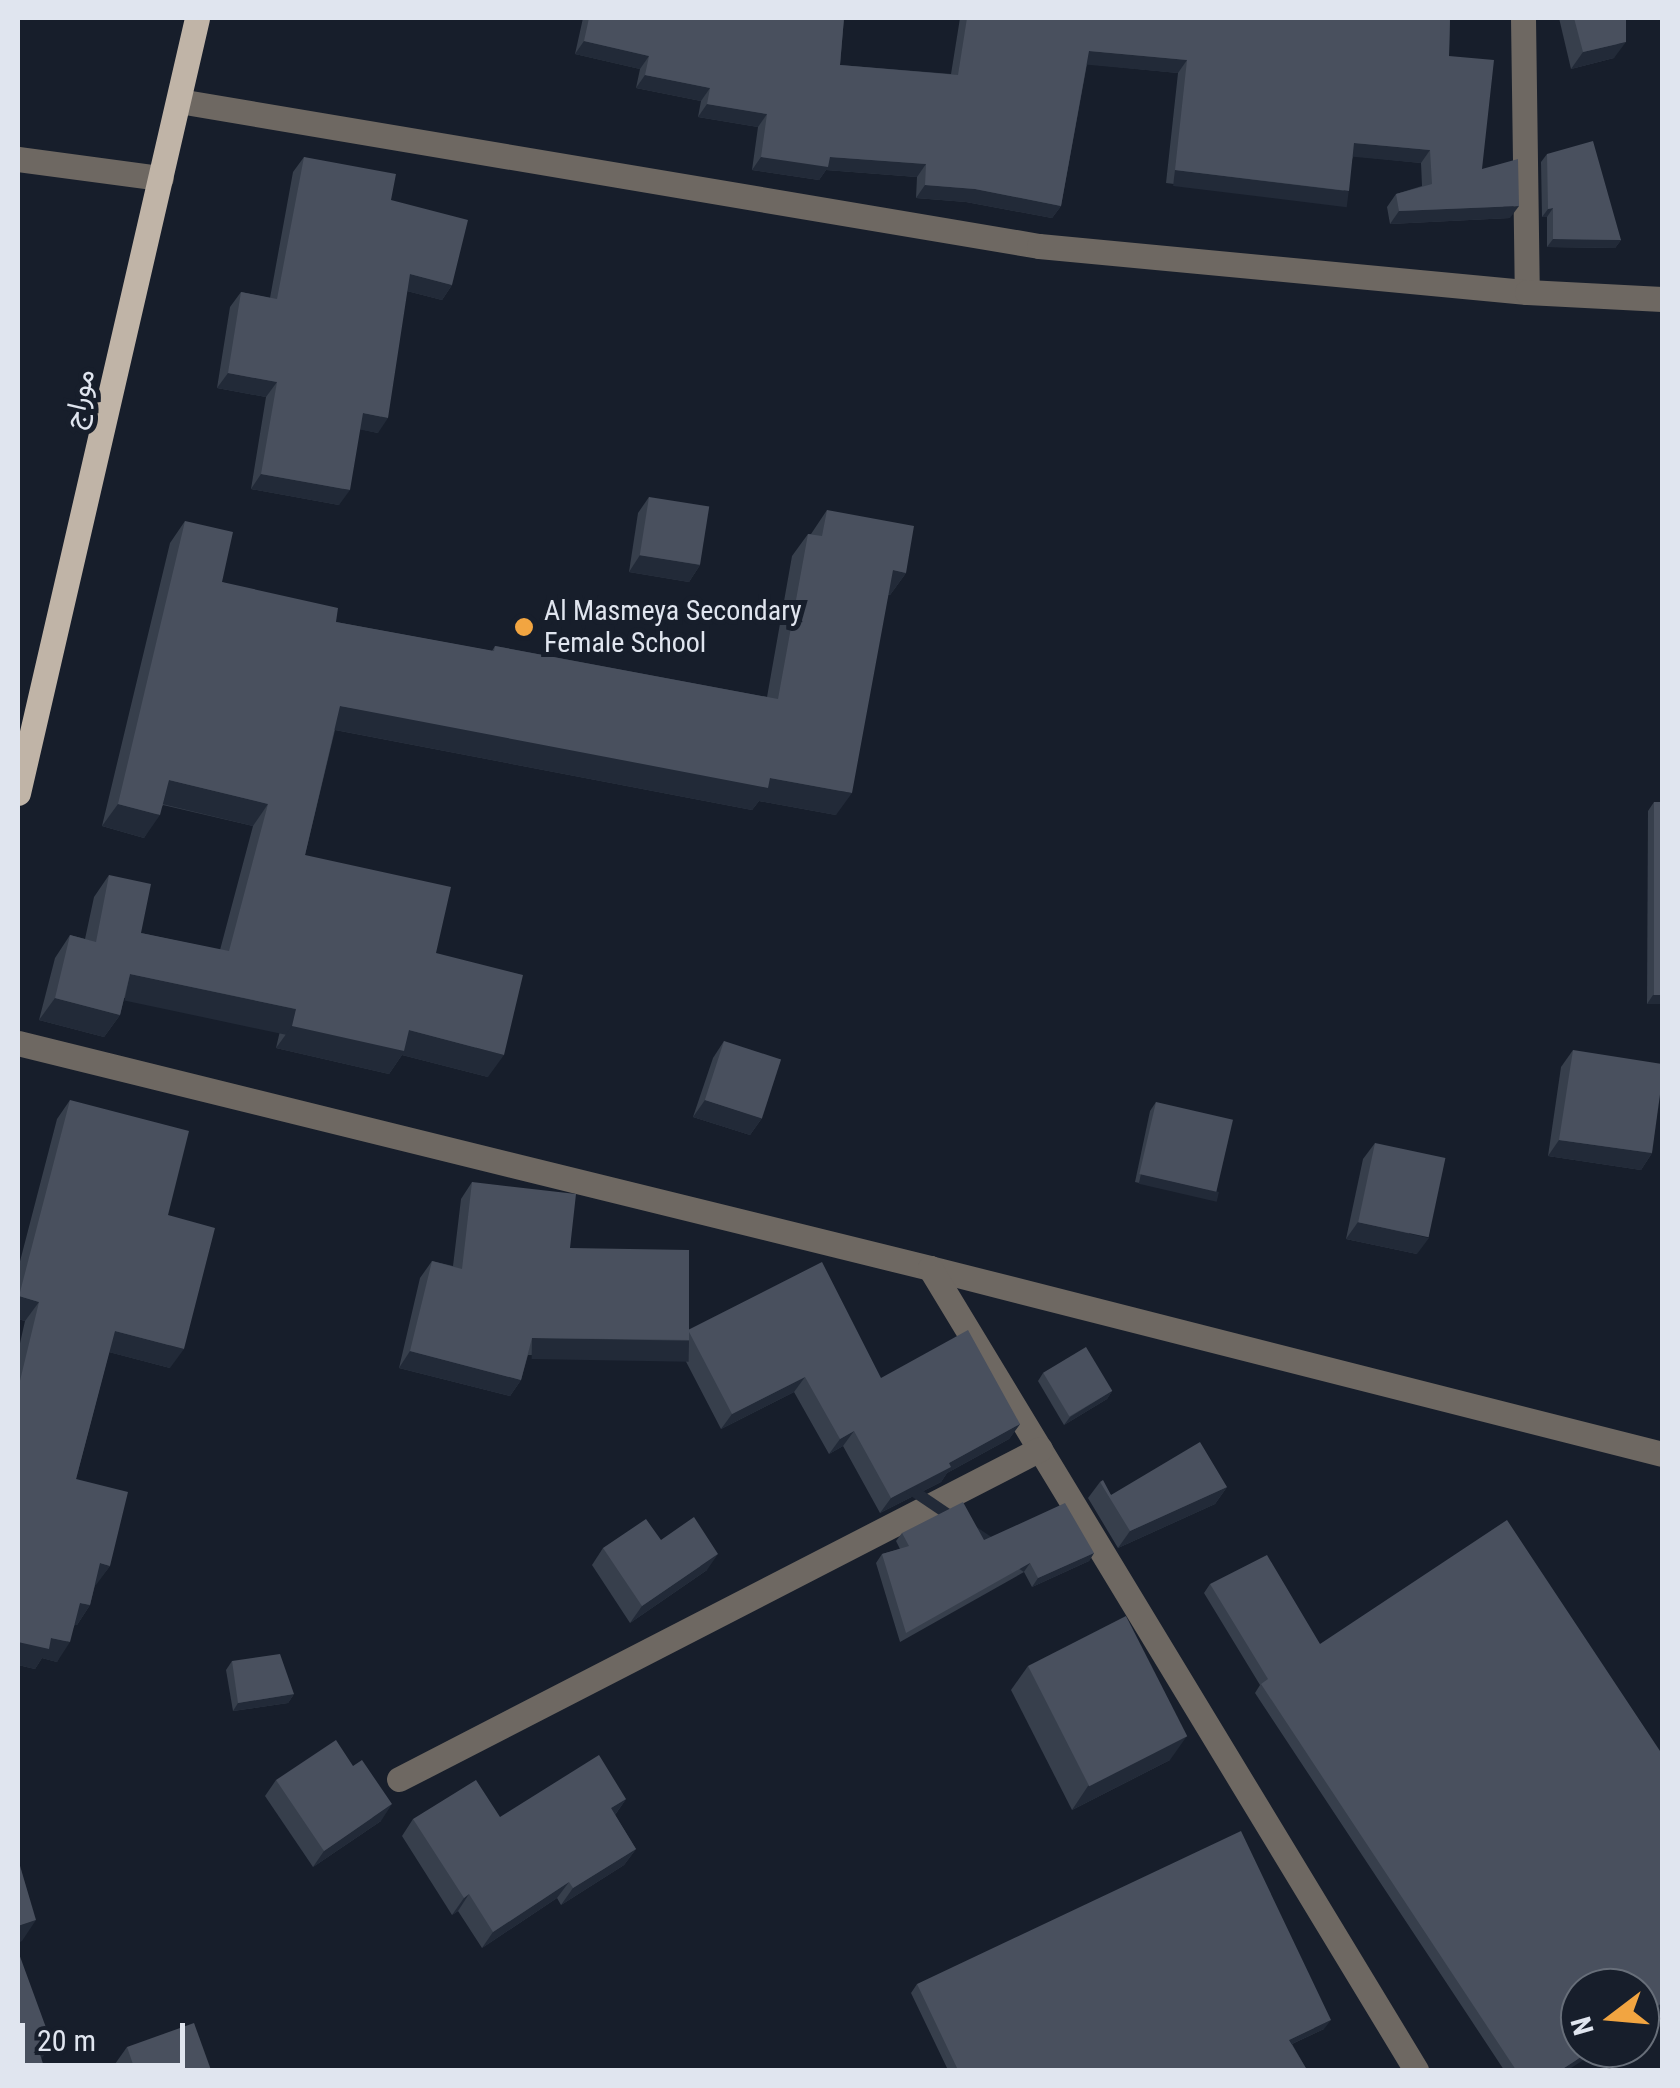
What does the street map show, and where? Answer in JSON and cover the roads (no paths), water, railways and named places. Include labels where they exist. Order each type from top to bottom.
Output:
[{"type":"main road","name":"موراج","points":[[18,793],[196,18]]},
{"type":"street","points":[[1523,18],[1527,292]]},
{"type":"street","points":[[179,101],[1040,246],[1527,292],[1662,299]]},
{"type":"street","points":[[18,159],[162,178]]},
{"type":"street","points":[[18,1043],[1662,1454]]},
{"type":"street","points":[[930,1268],[1416,2070]]},
{"type":"street","points":[[399,1779],[1040,1450]]},
{"type":"place","name":"Al Masmeya Secondary Female School","points":[[524,627]]}]
